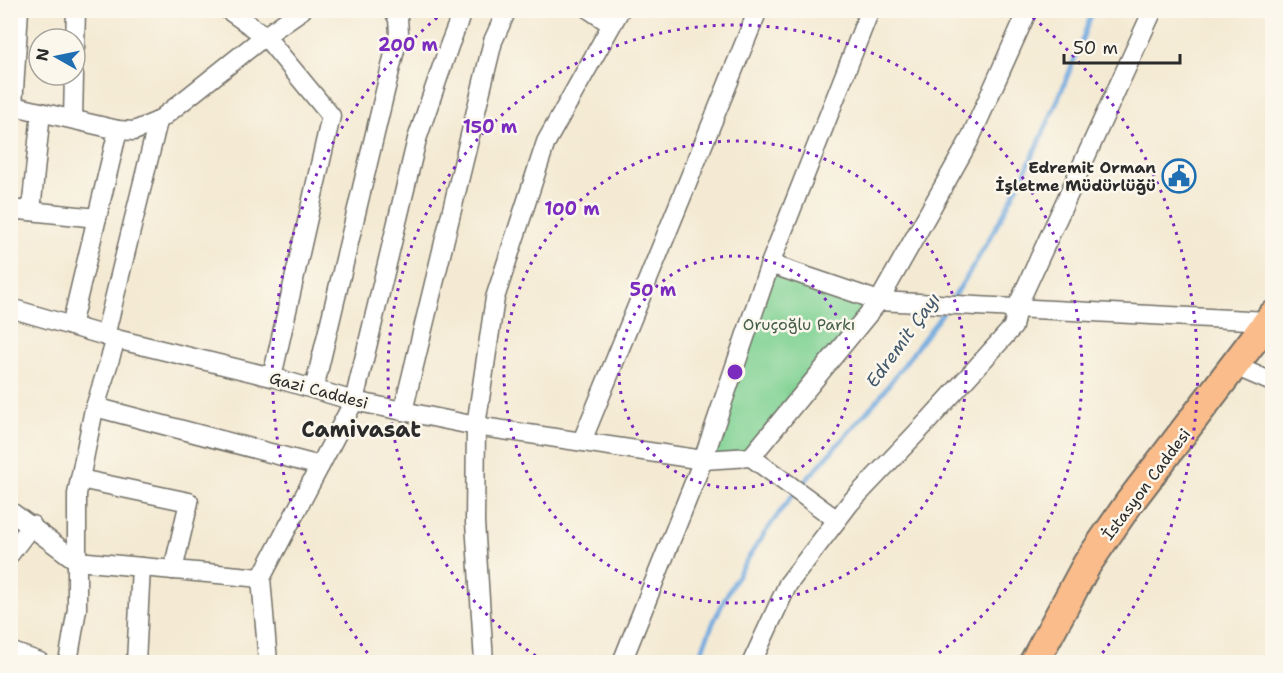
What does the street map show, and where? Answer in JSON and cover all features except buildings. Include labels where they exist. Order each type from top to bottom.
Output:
[{"type":"main road","name":"İstasyon Caddesi","points":[[1034,663],[1093,556],[1129,503],[1270,318]]},
{"type":"street","points":[[19,10],[12,105],[118,130],[134,131],[158,121],[265,36],[302,10]]},
{"type":"street","points":[[76,10],[76,27]]},
{"type":"street","points":[[228,10],[265,36],[331,116],[272,377]]},
{"type":"street","points":[[314,389],[399,33],[398,19],[393,10]]},
{"type":"street","points":[[268,663],[261,578],[354,401],[417,139],[448,46],[463,10]]},
{"type":"street","points":[[403,411],[494,41],[507,10]]},
{"type":"street","points":[[484,663],[475,522],[476,426],[495,298],[546,142],[616,17],[590,10]]},
{"type":"street","points":[[582,441],[758,10]]},
{"type":"street","points":[[622,663],[703,460],[770,264],[870,10]]},
{"type":"street","points":[[837,520],[751,457],[879,301],[969,141],[1029,10]]},
{"type":"street","points":[[752,663],[788,584],[850,503],[1013,327],[1011,307],[1153,10]]},
{"type":"street","points":[[73,119],[74,87]]},
{"type":"street","points":[[31,211],[41,112]]},
{"type":"street","points":[[68,663],[77,609],[77,494],[158,121]]},
{"type":"street","points":[[71,326],[118,130]]},
{"type":"street","points":[[10,209],[97,218]]},
{"type":"street","points":[[770,264],[879,301],[1270,318]]},
{"type":"street","name":"Gazi Caddesi","points":[[10,308],[354,401],[476,426],[703,460],[751,457]]},
{"type":"street","points":[[1235,366],[1272,382]]},
{"type":"street","points":[[95,407],[320,466]]},
{"type":"street","points":[[80,479],[189,502],[173,570]]},
{"type":"street","points":[[10,512],[32,525],[77,561],[261,578]]},
{"type":"street","points":[[10,554],[32,525]]},
{"type":"street","points":[[136,663],[141,567]]},
{"type":"street","points":[[10,651],[40,663]]},
{"type":"green space","name":"Oruçoğlu Parkı","points":[[770,264],[879,301],[751,457],[703,460]]},
{"type":"waterway","name":"Edremit Çayı","points":[[951,301],[994,231],[1031,160],[1064,86],[1093,10]]},
{"type":"waterway","name":"Edremit Çayı","points":[[800,487],[878,399],[945,310]]},
{"type":"waterway","name":"Edremit Çayı","points":[[698,662],[716,617],[739,573],[765,532],[794,493]]},
{"type":"place","name":"Edremit Orman İşletme Müdürlüğü","points":[[1179,176]]},
{"type":"district","name":"Camivasat","points":[[361,429]]}]
